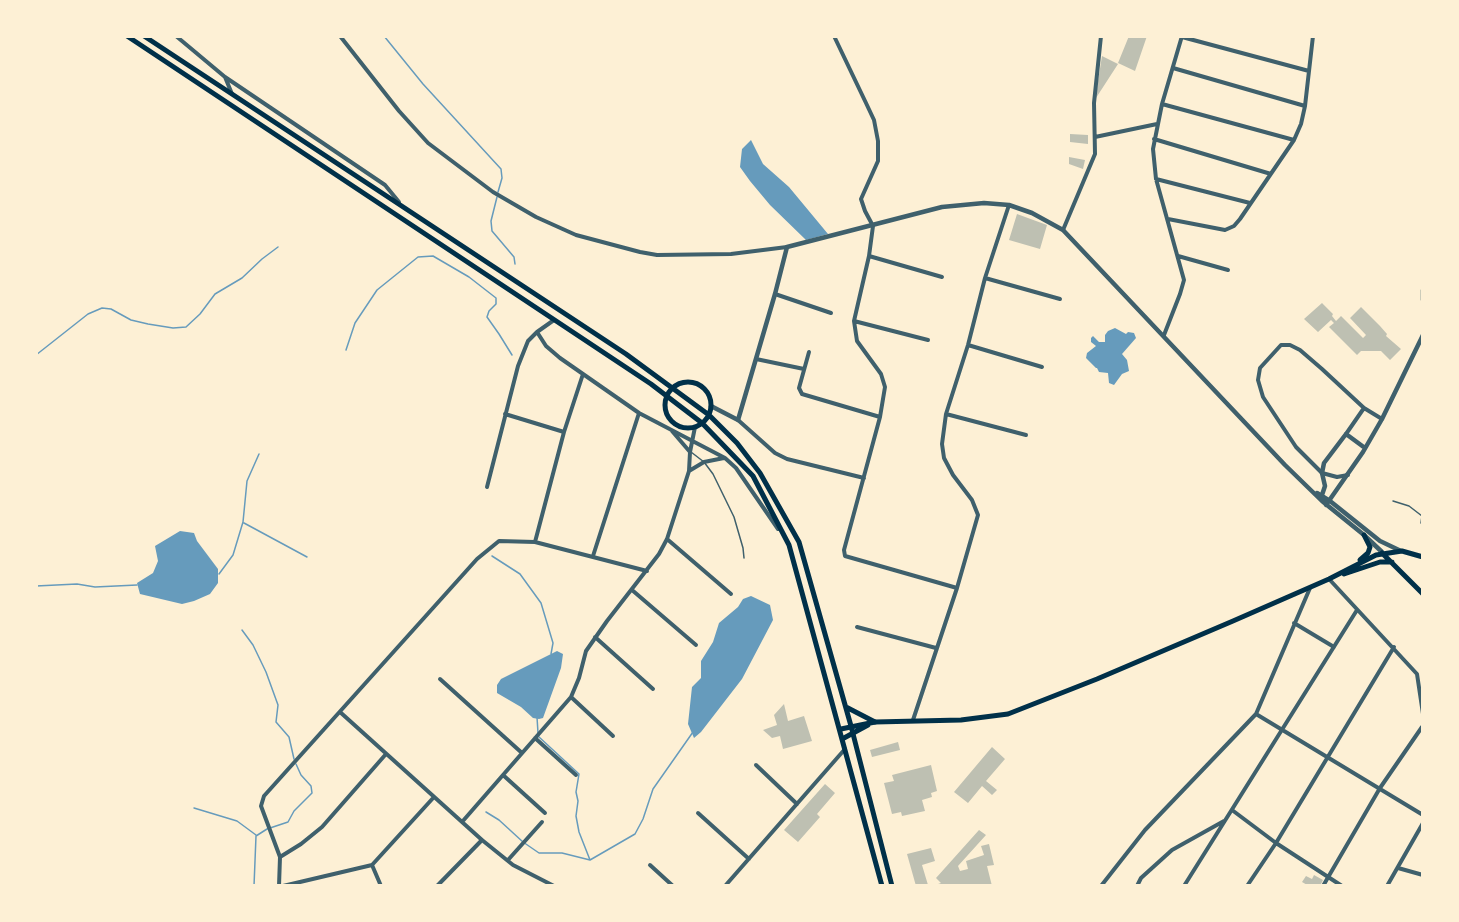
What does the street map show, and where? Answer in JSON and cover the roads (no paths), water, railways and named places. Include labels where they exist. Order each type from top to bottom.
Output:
[{"type":"main road","points":[[128,36],[668,396],[702,423],[753,476],[789,545],[844,738],[882,886]]},
{"type":"main road","points":[[144,36],[626,354],[709,415],[737,443],[759,473],[799,542],[852,729],[892,886]]},
{"type":"main road","points":[[687,383],[699,385],[708,394],[711,406],[709,415],[702,423],[695,427],[685,428],[672,426],[666,412],[668,396],[674,388],[687,383]]},
{"type":"main road","points":[[1356,564],[1368,553],[1370,547],[1364,535]]},
{"type":"main road","points":[[841,729],[852,729],[875,722],[962,720],[1008,714],[1097,679],[1311,587],[1382,552],[1402,551],[1423,557]]},
{"type":"main road","points":[[1382,552],[1423,594]]},
{"type":"main road","points":[[1329,579],[1380,562],[1392,562]]},
{"type":"main road","points":[[846,707],[875,722]]},
{"type":"main road","points":[[844,738],[852,729]]},
{"type":"street","points":[[176,36],[225,77],[385,185],[403,208]]},
{"type":"street","points":[[340,36],[399,111],[428,143],[493,192],[536,217],[576,235],[640,252],[657,255],[731,254],[787,247],[942,207],[963,204],[1009,205],[1032,213],[1063,230],[1164,335],[1205,383],[1310,489],[1382,552]]},
{"type":"street","points":[[834,36],[876,129],[878,161],[861,199],[873,226],[869,256],[854,321],[855,333],[861,347],[884,380],[885,393],[844,550],[845,556],[957,588]]},
{"type":"street","points":[[1063,230],[1095,154],[1094,103],[1101,36]]},
{"type":"street","points":[[1164,335],[1184,284],[1156,179],[1153,158],[1154,139],[1182,36],[1309,71]]},
{"type":"street","points":[[1168,219],[1221,230],[1228,230],[1234,226],[1294,140],[1305,106],[1313,36]]},
{"type":"street","points":[[1173,68],[1305,106]]},
{"type":"street","points":[[225,77],[232,94]]},
{"type":"street","points":[[1162,104],[1294,140]]},
{"type":"street","points":[[1095,137],[1157,124]]},
{"type":"street","points":[[1154,139],[1271,174]]},
{"type":"street","points":[[1156,179],[1250,203]]},
{"type":"street","points":[[913,720],[957,588],[978,515],[972,500],[953,476],[944,458],[942,444],[946,414],[968,345],[985,278],[1009,205]]},
{"type":"street","points":[[738,420],[787,247]]},
{"type":"street","points":[[869,256],[942,277]]},
{"type":"street","points":[[1178,256],[1228,270]]},
{"type":"street","points":[[985,278],[1060,299]]},
{"type":"street","points":[[1423,290],[1423,300]]},
{"type":"street","points":[[775,294],[831,313]]},
{"type":"street","points":[[487,486],[505,414],[528,341],[554,320]]},
{"type":"street","points":[[854,321],[928,340]]},
{"type":"street","points":[[537,332],[546,346],[639,413],[672,426],[693,441],[725,458],[736,468],[789,545]]},
{"type":"street","points":[[1325,501],[1348,475],[1365,448],[1382,419],[1423,335]]},
{"type":"street","points":[[968,345],[1042,368]]},
{"type":"street","points":[[1348,475],[1337,477],[1322,473],[1296,447],[1263,398],[1258,380],[1260,368],[1281,345],[1290,345],[1307,357],[1364,408],[1382,419]]},
{"type":"street","points":[[809,352],[799,388],[801,394],[880,417]]},
{"type":"street","points":[[755,359],[804,369]]},
{"type":"street","points":[[535,542],[564,432],[583,374]]},
{"type":"street","points":[[711,406],[738,420],[776,453],[787,459],[864,478]]},
{"type":"street","points":[[1325,501],[1322,473],[1329,455],[1364,408]]},
{"type":"street","points":[[593,556],[639,413]]},
{"type":"street","points":[[505,414],[564,432]]},
{"type":"street","points":[[946,414],[1026,435]]},
{"type":"street","points":[[672,426],[690,452]]},
{"type":"street","points":[[462,822],[571,697],[586,651],[647,571],[667,539],[689,471],[695,427]]},
{"type":"street","points":[[1346,434],[1365,448]]},
{"type":"street","points":[[689,471],[704,462],[725,458]]},
{"type":"street","points":[[1325,501],[1380,541],[1402,551]]},
{"type":"street","points":[[667,539],[731,594]]},
{"type":"street","points":[[434,797],[372,865],[281,886],[280,857],[261,806],[264,796],[477,559],[499,541],[535,542],[647,571]]},
{"type":"street","points":[[1329,579],[1417,674],[1421,683],[1423,714]]},
{"type":"street","points":[[1101,886],[1145,831],[1256,714],[1311,587]]},
{"type":"street","points":[[632,590],[696,645]]},
{"type":"street","points":[[1184,886],[1357,610]]},
{"type":"street","points":[[1294,623],[1334,647]]},
{"type":"street","points":[[857,627],[936,648]]},
{"type":"street","points":[[595,637],[653,689]]},
{"type":"street","points":[[1247,886],[1276,843],[1394,647]]},
{"type":"street","points":[[440,679],[522,753]]},
{"type":"street","points":[[571,697],[613,736]]},
{"type":"street","points":[[340,712],[482,840],[508,860],[554,886]]},
{"type":"street","points":[[1256,714],[1423,815]]},
{"type":"street","points":[[1323,886],[1380,788],[1423,726]]},
{"type":"street","points":[[535,738],[576,775]]},
{"type":"street","points":[[725,886],[846,748]]},
{"type":"street","points":[[280,857],[322,827],[386,754]]},
{"type":"street","points":[[756,765],[797,804]]},
{"type":"street","points":[[503,775],[545,813]]},
{"type":"street","points":[[1232,810],[1276,843],[1342,886]]},
{"type":"street","points":[[698,813],[749,859]]},
{"type":"street","points":[[1137,886],[1141,878],[1172,850],[1226,820]]},
{"type":"street","points":[[508,860],[542,822]]},
{"type":"street","points":[[1387,886],[1423,823]]},
{"type":"street","points":[[437,886],[482,840]]},
{"type":"street","points":[[372,865],[381,886]]},
{"type":"street","points":[[650,865],[673,886]]},
{"type":"street","points":[[1398,868],[1423,875]]},
{"type":"lane","points":[[690,452],[704,462],[713,474],[734,517],[744,558]]},
{"type":"lane","points":[[1393,501],[1409,506],[1422,516],[1422,523]]},
{"type":"water","points":[[751,140],[763,164],[789,187],[828,234],[806,240],[770,205],[750,181],[740,167],[742,149]]},
{"type":"water","points":[[1115,328],[1126,334],[1134,333],[1136,338],[1122,354],[1127,360],[1129,371],[1122,374],[1114,385],[1109,383],[1108,373],[1099,372],[1086,358],[1087,353],[1096,346],[1091,342],[1091,338],[1093,336],[1099,342],[1105,342],[1105,335]]},
{"type":"water","points":[[180,531],[194,533],[197,541],[218,569],[218,583],[210,594],[182,604],[140,594],[137,583],[153,573],[158,561],[155,546]]},
{"type":"water","points":[[751,596],[770,605],[773,620],[742,679],[694,738],[688,724],[692,687],[701,678],[701,661],[713,642],[719,623],[738,607],[743,599]]},
{"type":"water","points":[[557,651],[563,654],[561,668],[543,718],[533,718],[521,707],[497,693],[497,685],[501,679]]},
{"type":"waterway","points":[[384,36],[423,84],[501,169],[502,178],[498,192]]},
{"type":"waterway","points":[[497,197],[491,221],[492,231],[514,257],[515,264]]},
{"type":"waterway","points":[[36,355],[88,314],[102,308],[111,309],[131,320],[148,324],[173,328],[186,327],[200,314],[215,294],[242,278],[278,247]]},
{"type":"waterway","points":[[346,350],[355,323],[377,290],[418,257],[433,256],[469,277],[496,298],[496,304],[487,317],[512,355]]},
{"type":"waterway","points":[[219,574],[233,555],[243,522],[247,481],[259,454]]},
{"type":"waterway","points":[[244,523],[307,557]]},
{"type":"waterway","points":[[492,556],[520,574],[541,603],[553,643],[551,654]]},
{"type":"waterway","points":[[36,586],[137,585]]},
{"type":"waterway","points":[[242,630],[253,645],[266,672],[278,705],[276,722],[289,737],[294,759]]},
{"type":"waterway","points":[[537,717],[538,733]]},
{"type":"waterway","points":[[486,812],[539,853],[562,853],[590,860],[635,834],[643,819],[653,789],[693,732]]},
{"type":"waterway","points":[[539,737],[579,774],[576,816],[579,832],[590,860]]},
{"type":"waterway","points":[[254,886],[256,836],[267,829],[288,822],[294,811],[312,793],[311,786],[301,775],[296,764]]},
{"type":"waterway","points":[[194,808],[237,821],[256,835]]}]
